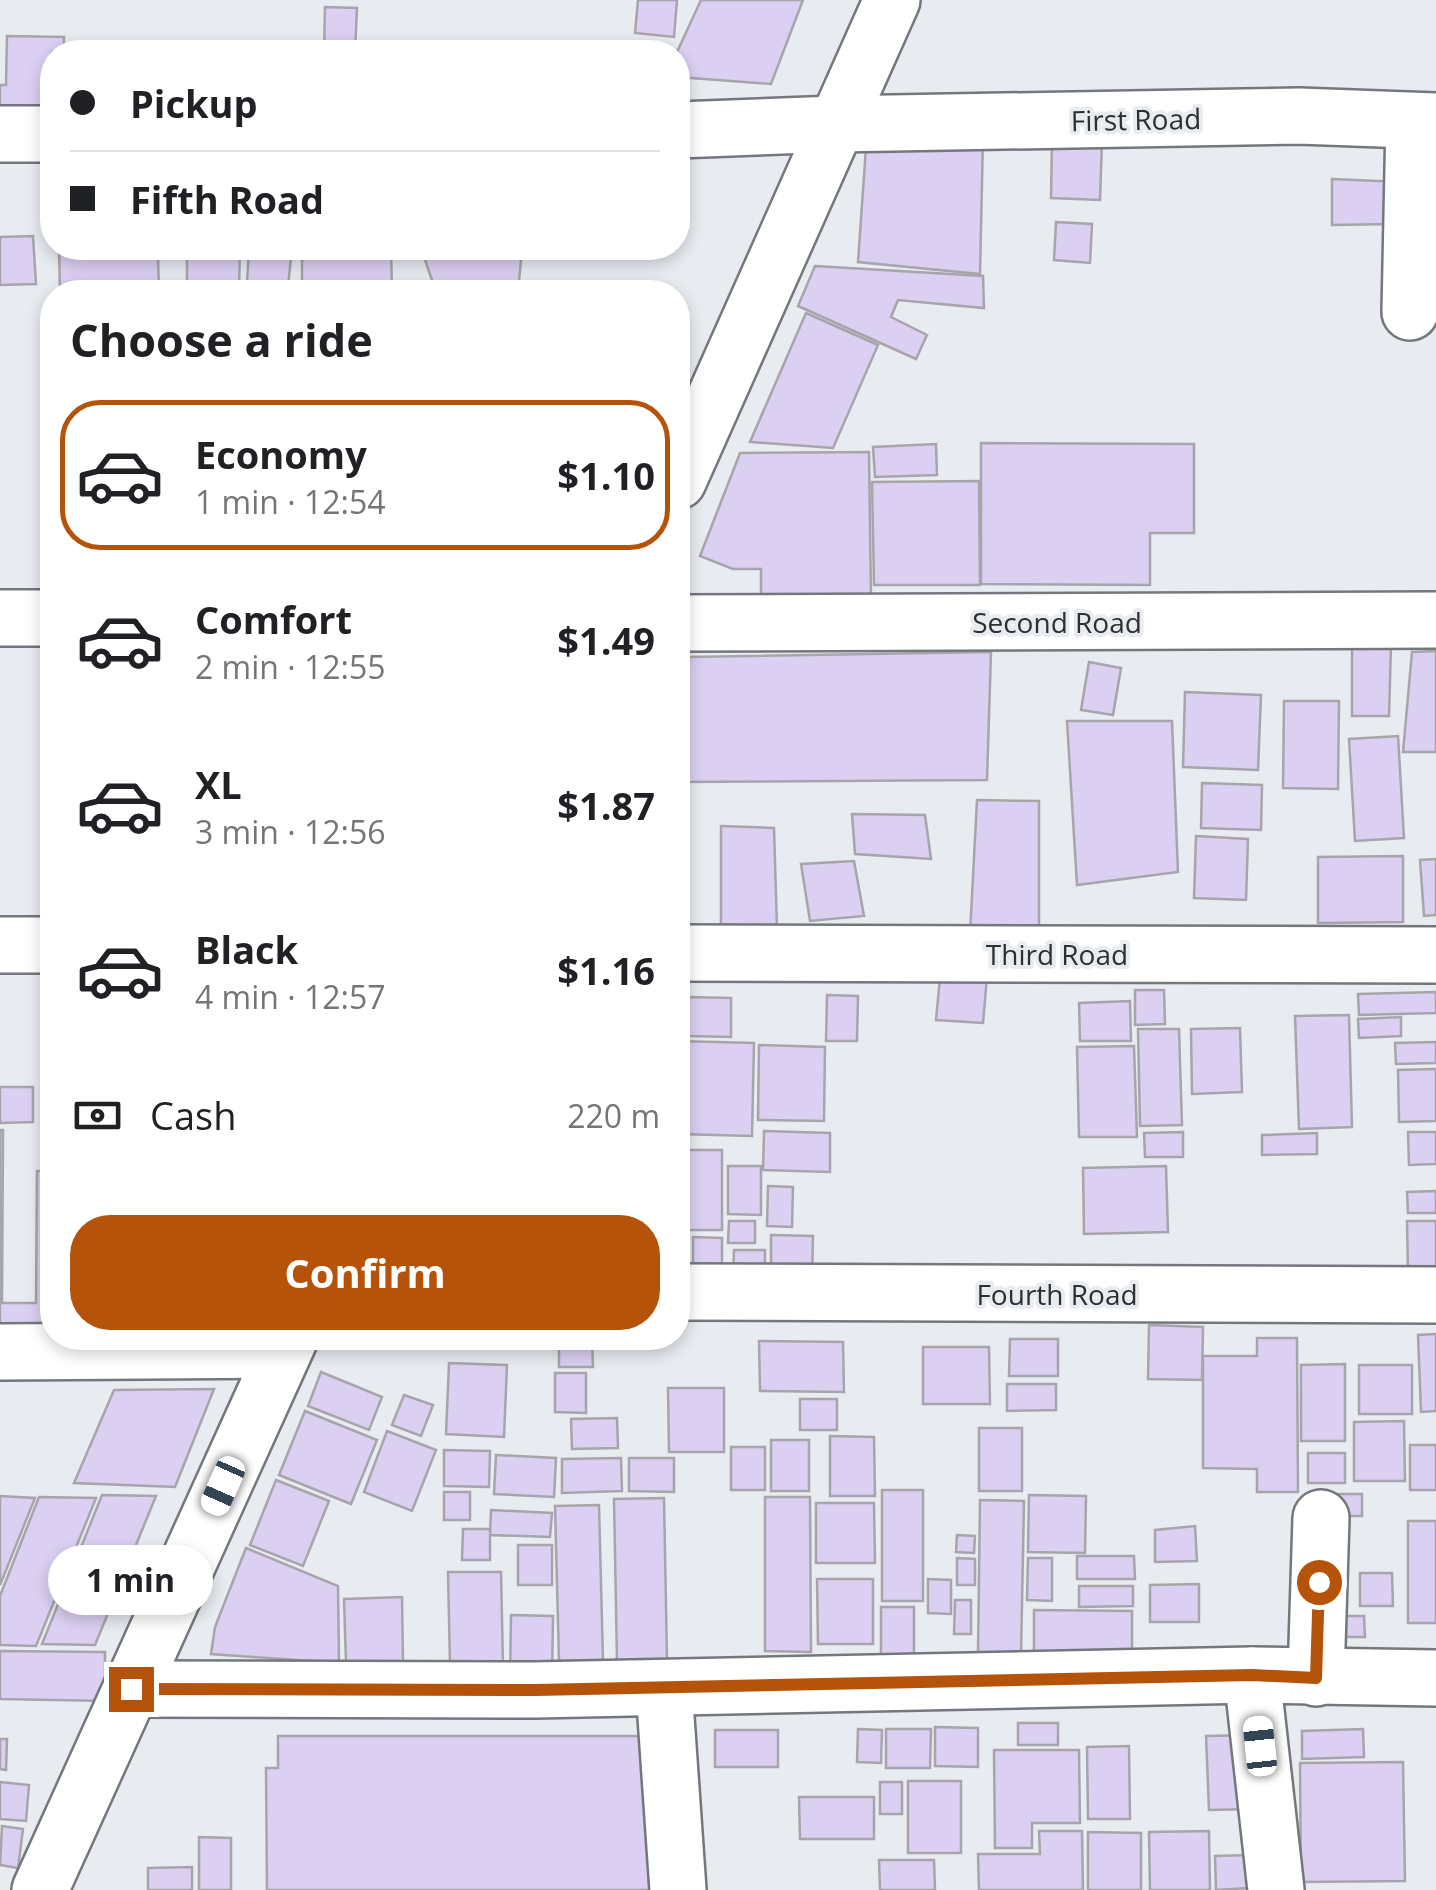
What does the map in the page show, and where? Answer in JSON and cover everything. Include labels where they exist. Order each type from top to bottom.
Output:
[{"type":"street","points":[[690,454],[892,0]]},
{"type":"street","name":"First Road","points":[[690,130],[1299,116],[1425,121]]},
{"type":"street","points":[[1410,312],[1425,121]]},
{"type":"street","points":[[0,134],[40,134]]},
{"type":"street","points":[[0,618],[40,618]]},
{"type":"street","name":"Second Road","points":[[690,623],[1436,620]]},
{"type":"street","points":[[0,945],[40,945]]},
{"type":"street","name":"Third Road","points":[[690,953],[1436,955]]},
{"type":"street","name":"Fourth Road","points":[[690,1292],[1436,1295]]},
{"type":"street","points":[[0,1352],[72,1350]]},
{"type":"street","points":[[40,1890],[284,1350]]},
{"type":"street","points":[[1316,1678],[1321,1518]]},
{"type":"street","points":[[131,1689],[535,1690],[1252,1675],[1433,1682]]},
{"type":"street","points":[[1252,1675],[1276,1890]]},
{"type":"street","points":[[664,1688],[678,1890]]},
{"type":"building","points":[[638,0],[677,0],[674,37],[635,33]]},
{"type":"building","points":[[701,0],[803,0],[771,84],[690,78],[690,40],[683,40]]},
{"type":"building","points":[[325,7],[357,8],[356,40],[324,40]]},
{"type":"building","points":[[7,36],[64,37],[40,40],[40,127],[0,126],[0,85],[6,85]]},
{"type":"building","points":[[867,133],[983,138],[980,274],[858,262]]},
{"type":"building","points":[[1052,139],[1102,141],[1100,200],[1051,198]]},
{"type":"building","points":[[1332,179],[1401,182],[1395,224],[1332,225]]},
{"type":"building","points":[[1056,222],[1092,224],[1090,263],[1054,260]]},
{"type":"building","points":[[33,236],[36,284],[0,285],[0,237]]},
{"type":"building","points":[[59,260],[158,260],[159,280],[60,280]]},
{"type":"building","points":[[187,260],[240,260],[239,280],[187,280]]},
{"type":"building","points":[[248,260],[291,260],[289,280],[247,280]]},
{"type":"building","points":[[302,260],[391,260],[392,280],[302,280]]},
{"type":"building","points":[[425,260],[521,260],[519,280],[432,280]]},
{"type":"building","points":[[815,266],[983,276],[984,308],[898,300],[891,317],[927,335],[916,359],[798,306]]},
{"type":"building","points":[[806,313],[878,345],[833,448],[750,442]]},
{"type":"building","points":[[981,443],[1194,444],[1194,533],[1150,533],[1150,585],[981,584]]},
{"type":"building","points":[[936,444],[937,475],[875,477],[873,447]]},
{"type":"building","points":[[869,452],[871,598],[761,599],[761,569],[733,569],[700,556],[740,453]]},
{"type":"building","points":[[979,481],[980,585],[874,585],[872,482]]},
{"type":"building","points":[[1352,644],[1391,645],[1389,716],[1352,716]]},
{"type":"building","points":[[1436,651],[1436,752],[1403,752],[1412,652]]},
{"type":"building","points":[[991,652],[987,780],[690,782],[690,657]]},
{"type":"building","points":[[1089,662],[1121,668],[1113,715],[1081,710]]},
{"type":"building","points":[[1185,692],[1261,695],[1258,770],[1183,767]]},
{"type":"building","points":[[1284,701],[1339,701],[1338,789],[1283,788]]},
{"type":"building","points":[[1067,721],[1172,721],[1178,872],[1077,885]]},
{"type":"building","points":[[1398,736],[1404,838],[1355,841],[1349,739]]},
{"type":"building","points":[[1202,783],[1262,785],[1261,830],[1201,828]]},
{"type":"building","points":[[977,800],[1039,801],[1039,925],[970,934]]},
{"type":"building","points":[[852,814],[925,815],[931,859],[855,854]]},
{"type":"building","points":[[721,826],[774,828],[777,929],[721,927]]},
{"type":"building","points":[[1196,836],[1248,839],[1246,900],[1194,898]]},
{"type":"building","points":[[1403,856],[1403,922],[1318,923],[1318,857]]},
{"type":"building","points":[[1436,859],[1436,915],[1424,916],[1420,860]]},
{"type":"building","points":[[854,861],[864,916],[810,921],[801,864]]},
{"type":"building","points":[[987,977],[983,1023],[936,1020],[940,978]]},
{"type":"building","points":[[1135,990],[1164,990],[1165,1024],[1135,1025]]},
{"type":"building","points":[[1436,992],[1436,1013],[1359,1015],[1358,994]]},
{"type":"building","points":[[827,995],[858,996],[857,1041],[826,1041]]},
{"type":"building","points":[[690,997],[731,998],[731,1037],[690,1036]]},
{"type":"building","points":[[1130,1001],[1131,1041],[1080,1041],[1079,1003]]},
{"type":"building","points":[[1349,1015],[1352,1127],[1299,1129],[1295,1016]]},
{"type":"building","points":[[1401,1017],[1401,1036],[1359,1038],[1358,1019]]},
{"type":"building","points":[[1240,1028],[1242,1092],[1192,1094],[1191,1029]]},
{"type":"building","points":[[1138,1029],[1179,1029],[1182,1125],[1140,1126]]},
{"type":"building","points":[[690,1041],[754,1043],[752,1136],[690,1134]]},
{"type":"building","points":[[1436,1042],[1436,1063],[1396,1064],[1395,1043]]},
{"type":"building","points":[[759,1045],[825,1047],[824,1121],[758,1120]]},
{"type":"building","points":[[1134,1046],[1137,1137],[1079,1137],[1077,1047]]},
{"type":"building","points":[[1436,1069],[1436,1121],[1399,1122],[1398,1070]]},
{"type":"building","points":[[0,1087],[33,1087],[33,1122],[0,1123]]},
{"type":"building","points":[[3,1130],[2,1303],[36,1303],[40,1171],[40,1340],[0,1348]]},
{"type":"building","points":[[764,1131],[830,1133],[830,1172],[763,1170]]},
{"type":"building","points":[[1183,1132],[1183,1157],[1145,1157],[1144,1133]]},
{"type":"building","points":[[1408,1132],[1436,1132],[1436,1164],[1409,1165]]},
{"type":"building","points":[[1317,1133],[1317,1154],[1262,1155],[1262,1135]]},
{"type":"building","points":[[690,1150],[722,1150],[722,1230],[690,1230]]},
{"type":"building","points":[[728,1166],[761,1166],[761,1215],[728,1214]]},
{"type":"building","points":[[1166,1166],[1168,1232],[1084,1234],[1083,1168]]},
{"type":"building","points":[[768,1186],[793,1187],[792,1227],[767,1226]]},
{"type":"building","points":[[1436,1191],[1436,1213],[1408,1213],[1407,1192]]},
{"type":"building","points":[[729,1221],[755,1221],[755,1243],[728,1243]]},
{"type":"building","points":[[1407,1221],[1436,1221],[1436,1273],[1408,1274]]},
{"type":"building","points":[[771,1235],[813,1236],[812,1283],[771,1282]]},
{"type":"building","points":[[693,1237],[722,1238],[722,1266],[693,1266]]},
{"type":"building","points":[[734,1250],[765,1250],[765,1284],[733,1283]]},
{"type":"building","points":[[1149,1325],[1203,1327],[1202,1380],[1148,1379]]},
{"type":"building","points":[[1436,1334],[1436,1411],[1421,1412],[1418,1335]]},
{"type":"building","points":[[1257,1338],[1297,1338],[1298,1492],[1257,1492],[1257,1469],[1203,1468],[1203,1356],[1257,1356]]},
{"type":"building","points":[[1010,1339],[1058,1339],[1058,1376],[1009,1376]]},
{"type":"building","points":[[759,1341],[843,1342],[844,1392],[760,1391]]},
{"type":"building","points":[[923,1347],[989,1347],[990,1404],[923,1404]]},
{"type":"building","points":[[559,1350],[592,1350],[593,1367],[559,1367]]},
{"type":"building","points":[[449,1363],[507,1365],[504,1437],[446,1434]]},
{"type":"building","points":[[1345,1364],[1345,1441],[1301,1441],[1301,1365]]},
{"type":"building","points":[[1359,1365],[1412,1365],[1412,1414],[1359,1414]]},
{"type":"building","points":[[321,1372],[382,1397],[369,1430],[308,1406]]},
{"type":"building","points":[[555,1373],[586,1373],[586,1413],[555,1412]]},
{"type":"building","points":[[1007,1384],[1056,1384],[1056,1410],[1007,1411]]},
{"type":"building","points":[[668,1388],[724,1388],[724,1452],[669,1452]]},
{"type":"building","points":[[214,1389],[175,1487],[74,1483],[114,1390]]},
{"type":"building","points":[[404,1395],[433,1405],[421,1436],[392,1425]]},
{"type":"building","points":[[800,1399],[837,1399],[837,1430],[800,1430]]},
{"type":"building","points":[[305,1411],[377,1440],[351,1504],[279,1475]]},
{"type":"building","points":[[617,1418],[618,1448],[572,1449],[571,1419]]},
{"type":"building","points":[[1404,1421],[1405,1481],[1354,1481],[1354,1422]]},
{"type":"building","points":[[979,1428],[1022,1428],[1022,1491],[979,1491]]},
{"type":"building","points":[[387,1431],[436,1450],[412,1511],[364,1492]]},
{"type":"building","points":[[830,1436],[874,1437],[875,1496],[830,1496]]},
{"type":"building","points":[[771,1440],[809,1440],[809,1491],[771,1491]]},
{"type":"building","points":[[1410,1445],[1436,1445],[1436,1490],[1410,1490]]},
{"type":"building","points":[[731,1447],[765,1447],[765,1490],[731,1490]]},
{"type":"building","points":[[444,1450],[490,1451],[489,1487],[444,1486]]},
{"type":"building","points":[[1308,1453],[1345,1453],[1345,1483],[1308,1483]]},
{"type":"building","points":[[496,1455],[556,1458],[554,1497],[494,1494]]},
{"type":"building","points":[[621,1458],[622,1491],[562,1493],[562,1459]]},
{"type":"building","points":[[629,1458],[674,1458],[674,1492],[629,1491]]},
{"type":"building","points":[[276,1480],[329,1501],[303,1566],[250,1545]]},
{"type":"building","points":[[882,1490],[923,1490],[923,1601],[882,1601]]},
{"type":"building","points":[[444,1492],[470,1492],[470,1520],[444,1520]]},
{"type":"building","points":[[1332,1494],[1362,1494],[1362,1516],[1332,1516]]},
{"type":"building","points":[[102,1495],[156,1496],[95,1645],[42,1644]]},
{"type":"building","points":[[1029,1495],[1086,1496],[1085,1553],[1028,1552]]},
{"type":"building","points":[[0,1496],[35,1498],[0,1585]]},
{"type":"building","points":[[39,1497],[96,1498],[36,1646],[0,1645],[0,1596]]},
{"type":"building","points":[[765,1497],[810,1497],[811,1652],[765,1651]]},
{"type":"building","points":[[664,1498],[667,1660],[617,1661],[614,1499]]},
{"type":"building","points":[[980,1500],[1024,1501],[1021,1656],[978,1655]]},
{"type":"building","points":[[816,1503],[874,1503],[875,1563],[816,1563]]},
{"type":"building","points":[[599,1505],[603,1661],[559,1661],[555,1506]]},
{"type":"building","points":[[491,1510],[552,1513],[550,1537],[490,1535]]},
{"type":"building","points":[[1408,1521],[1436,1521],[1436,1623],[1408,1623]]},
{"type":"building","points":[[1195,1526],[1197,1561],[1155,1562],[1155,1530]]},
{"type":"building","points":[[463,1529],[490,1529],[490,1560],[462,1560]]},
{"type":"building","points":[[957,1535],[975,1536],[974,1553],[956,1552]]},
{"type":"building","points":[[518,1545],[552,1545],[552,1585],[518,1585]]},
{"type":"building","points":[[246,1548],[338,1586],[339,1663],[211,1654],[215,1627]]},
{"type":"building","points":[[1077,1556],[1134,1556],[1135,1579],[1077,1579]]},
{"type":"building","points":[[957,1558],[975,1559],[975,1585],[957,1585]]},
{"type":"building","points":[[1028,1558],[1052,1558],[1052,1601],[1027,1600]]},
{"type":"building","points":[[448,1572],[501,1572],[503,1666],[450,1666]]},
{"type":"building","points":[[1360,1573],[1392,1573],[1393,1606],[1360,1606]]},
{"type":"building","points":[[817,1579],[873,1579],[873,1644],[818,1644]]},
{"type":"building","points":[[928,1579],[951,1580],[951,1614],[928,1613]]},
{"type":"building","points":[[1199,1584],[1199,1622],[1150,1622],[1150,1585]]},
{"type":"building","points":[[1079,1586],[1133,1586],[1133,1606],[1079,1607]]},
{"type":"building","points":[[402,1597],[403,1661],[346,1663],[344,1599]]},
{"type":"building","points":[[955,1600],[971,1600],[971,1634],[954,1634]]},
{"type":"building","points":[[881,1607],[914,1607],[914,1656],[881,1655]]},
{"type":"building","points":[[1034,1610],[1132,1611],[1132,1657],[1034,1656]]},
{"type":"building","points":[[511,1615],[553,1616],[552,1680],[510,1680]]},
{"type":"building","points":[[1330,1616],[1364,1616],[1365,1637],[1331,1637]]},
{"type":"building","points":[[0,1651],[105,1652],[105,1701],[0,1699]]},
{"type":"building","points":[[1018,1723],[1058,1723],[1058,1745],[1018,1745]]},
{"type":"building","points":[[935,1727],[978,1728],[978,1767],[935,1766]]},
{"type":"building","points":[[858,1729],[882,1730],[881,1763],[857,1762]]},
{"type":"building","points":[[886,1729],[931,1729],[930,1768],[886,1768]]},
{"type":"building","points":[[1363,1729],[1364,1757],[1302,1759],[1302,1731]]},
{"type":"building","points":[[715,1730],[778,1730],[778,1767],[715,1767]]},
{"type":"building","points":[[1251,1735],[1253,1809],[1209,1810],[1206,1736]]},
{"type":"building","points":[[278,1736],[653,1736],[659,1890],[267,1890],[266,1768],[278,1768]]},
{"type":"building","points":[[0,1739],[7,1739],[6,1770],[0,1769]]},
{"type":"building","points":[[1129,1746],[1130,1819],[1088,1819],[1087,1747]]},
{"type":"building","points":[[994,1750],[1079,1750],[1080,1823],[1032,1823],[1032,1848],[995,1848]]},
{"type":"building","points":[[1403,1762],[1405,1881],[1301,1882],[1300,1763]]},
{"type":"building","points":[[908,1781],[961,1781],[961,1853],[908,1853]]},
{"type":"building","points":[[0,1782],[29,1785],[26,1821],[0,1819]]},
{"type":"building","points":[[880,1782],[902,1782],[902,1814],[880,1814]]},
{"type":"building","points":[[799,1797],[874,1797],[874,1839],[800,1839]]},
{"type":"building","points":[[2,1826],[23,1829],[18,1868],[0,1865]]},
{"type":"building","points":[[1039,1831],[1082,1831],[1083,1890],[979,1890],[978,1854],[1040,1854]]},
{"type":"building","points":[[1209,1831],[1210,1890],[1150,1890],[1149,1832]]},
{"type":"building","points":[[1088,1832],[1141,1833],[1141,1890],[1088,1890]]},
{"type":"building","points":[[199,1837],[231,1838],[231,1890],[199,1890]]},
{"type":"building","points":[[1250,1855],[1250,1888],[1216,1890],[1215,1856]]},
{"type":"building","points":[[879,1860],[934,1860],[935,1890],[880,1890]]},
{"type":"building","points":[[192,1867],[192,1890],[148,1890],[148,1868]]},
{"type":"route","points":[[131,1689],[535,1690],[1252,1675],[1316,1678],[1319,1582]]}]
